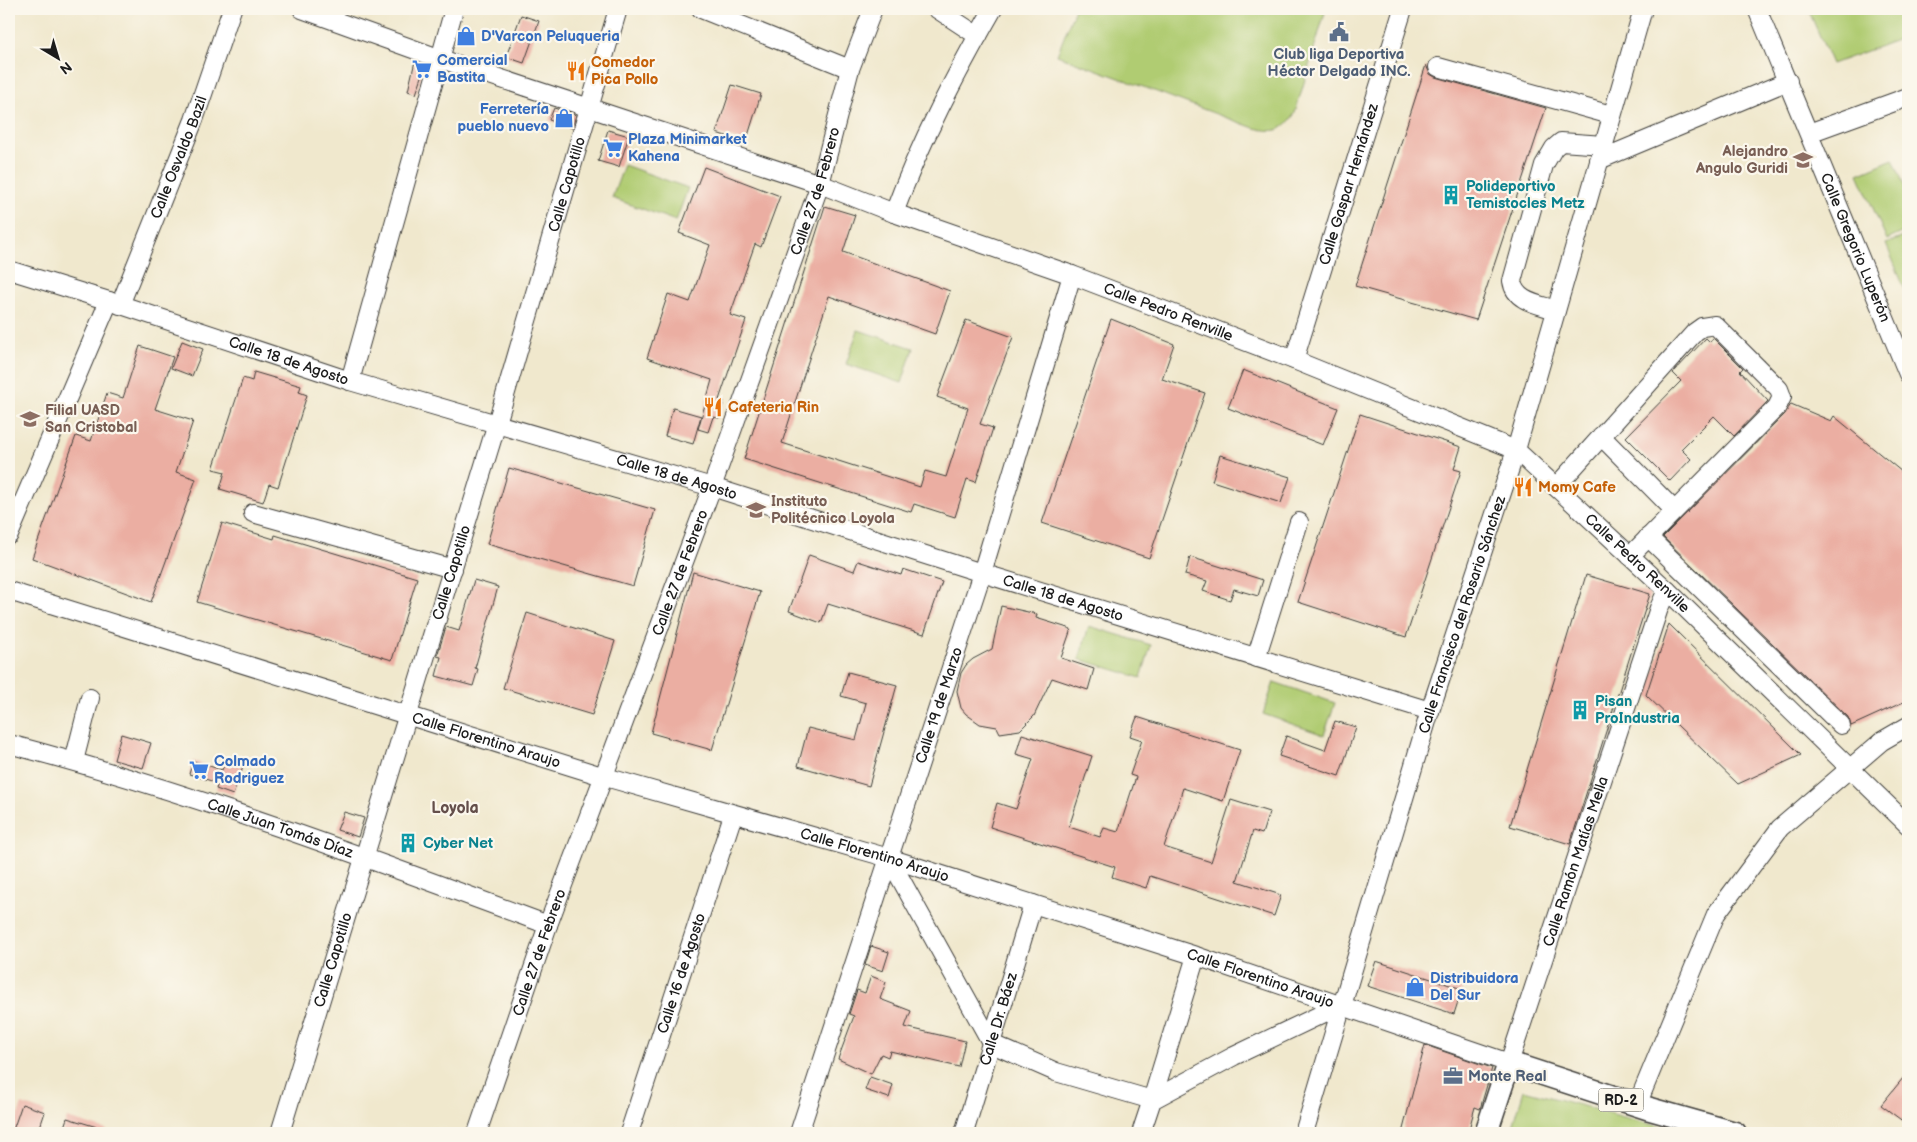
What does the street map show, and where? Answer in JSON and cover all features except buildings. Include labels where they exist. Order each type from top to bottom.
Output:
[{"type":"main road","name":"Calle Florentino Araujo","points":[[1509,1063],[1637,1105],[1735,1133]]},
{"type":"main road","name":"Calle Ramón Matías Mella","points":[[1486,1133],[1509,1063]]},
{"type":"street","name":"Calle Osvaldo Bazil","points":[[9,535],[115,303],[194,120],[232,9]]},
{"type":"street","name":"Calle Pedro Renville","points":[[302,9],[441,59],[589,106],[820,184],[894,213],[1072,275],[1294,360],[1516,450],[1667,590],[1908,825]]},
{"type":"street","points":[[350,381],[454,9]]},
{"type":"street","name":"Calle Capotillo","points":[[280,1133],[363,856],[408,716],[497,423],[618,9]]},
{"type":"street","points":[[701,9],[850,69]]},
{"type":"street","name":"Calle 27 de Febrero","points":[[477,1133],[548,925],[602,776],[712,487],[820,184],[850,69],[874,9]]},
{"type":"street","points":[[937,9],[978,36]]},
{"type":"street","points":[[894,213],[956,74],[993,9]]},
{"type":"street","name":"Calle Gaspar Hernández","points":[[1294,360],[1403,9]]},
{"type":"street","name":"Calle Francisco del Rosario Sánchez","points":[[1304,1133],[1430,711],[1516,450],[1643,9]]},
{"type":"street","name":"Calle Gregorio Luperón","points":[[1757,9],[1908,374]]},
{"type":"street","points":[[1438,67],[1611,115]]},
{"type":"street","points":[[1556,310],[1520,298],[1513,290],[1512,281],[1544,165],[1554,148],[1561,142],[1602,152],[1788,81]]},
{"type":"street","points":[[1809,133],[1908,97]]},
{"type":"street","name":"Calle 18 de Agosto","points":[[9,270],[350,381],[712,487],[982,573],[1430,711]]},
{"type":"street","name":"Calle 19 de Marzo","points":[[798,1133],[982,573],[1072,275]]},
{"type":"street","points":[[1556,487],[1695,332],[1709,325],[1715,325],[1780,389],[1782,398],[1777,407],[1630,556]]},
{"type":"street","points":[[1601,436],[1674,510]]},
{"type":"street","points":[[254,513],[453,569]]},
{"type":"street","points":[[1256,658],[1299,522]]},
{"type":"street","points":[[1648,537],[1841,725]]},
{"type":"street","name":"Calle Ramón Matías Mella","points":[[1509,1063],[1667,590]]},
{"type":"street","name":"Calle Florentino Araujo","points":[[9,591],[602,776],[733,815],[889,858],[1196,956],[1509,1063]]},
{"type":"street","points":[[74,761],[90,698]]},
{"type":"street","points":[[1637,1105],[1716,914],[1780,828],[1882,741],[1908,726]]},
{"type":"street","name":"Calle Juan Tomás Díaz","points":[[9,744],[152,784],[363,856],[548,925]]},
{"type":"street","name":"Calle 16 de Agosto","points":[[629,1133],[733,815]]},
{"type":"street","points":[[889,858],[992,1044],[1056,1072],[1152,1100],[1242,1052],[1341,1005]]},
{"type":"street","name":"Calle Dr. Báez","points":[[964,1133],[1033,904]]},
{"type":"street","points":[[1140,1133],[1196,956]]},
{"type":"green space","points":[[1075,9],[1326,9],[1295,113],[1278,130],[1268,130],[1254,128],[1057,55]]},
{"type":"green space","points":[[1808,9],[1908,9],[1908,36],[1832,64]]},
{"type":"green space","points":[[1893,159],[1908,194],[1908,230],[1887,240],[1858,174]]},
{"type":"green space","points":[[624,165],[688,188],[676,221],[612,198]]},
{"type":"green space","points":[[1908,235],[1908,297],[1886,244]]},
{"type":"green space","points":[[858,330],[913,348],[902,383],[846,364]]},
{"type":"green space","points":[[1089,626],[1151,645],[1141,678],[1079,659]]},
{"type":"green space","points":[[1274,682],[1335,703],[1324,735],[1263,714]]},
{"type":"green space","points":[[1524,1090],[1683,1133],[1511,1133]]},
{"type":"place","name":"Club liga Deportiva Héctor Delgado INC.","points":[[1339,32]]},
{"type":"place","name":"D'Varcon Peluqueria","points":[[466,36]]},
{"type":"place","name":"Comercial Bastita","points":[[422,69]]},
{"type":"place","name":"Comedor Pica Pollo","points":[[576,71]]},
{"type":"place","name":"Ferretería pueblo nuevo","points":[[564,118]]},
{"type":"place","name":"Plaza Minimarket Kahena","points":[[613,148]]},
{"type":"place","name":"Alejandro Angulo Guridi","points":[[1803,160]]},
{"type":"place","name":"Polideportivo Temistocles Metz","points":[[1451,195]]},
{"type":"place","name":"Cafeteria Rin","points":[[713,407]]},
{"type":"place","name":"Filial UASD San Cristobal","points":[[30,419]]},
{"type":"place","name":"Momy Cafe","points":[[1523,487]]},
{"type":"place","name":"Instituto Politécnico Loyola","points":[[756,510]]},
{"type":"place","name":"Pisan ProIndustria","points":[[1580,710]]},
{"type":"place","name":"Colmado Rodriguez","points":[[199,770]]},
{"type":"place","name":"Cyber Net","points":[[408,843]]},
{"type":"place","name":"Distribuidora Del Sur","points":[[1415,987]]},
{"type":"place","name":"Monte Real","points":[[1453,1076]]},
{"type":"district","name":"Loyola","points":[[455,808]]}]
